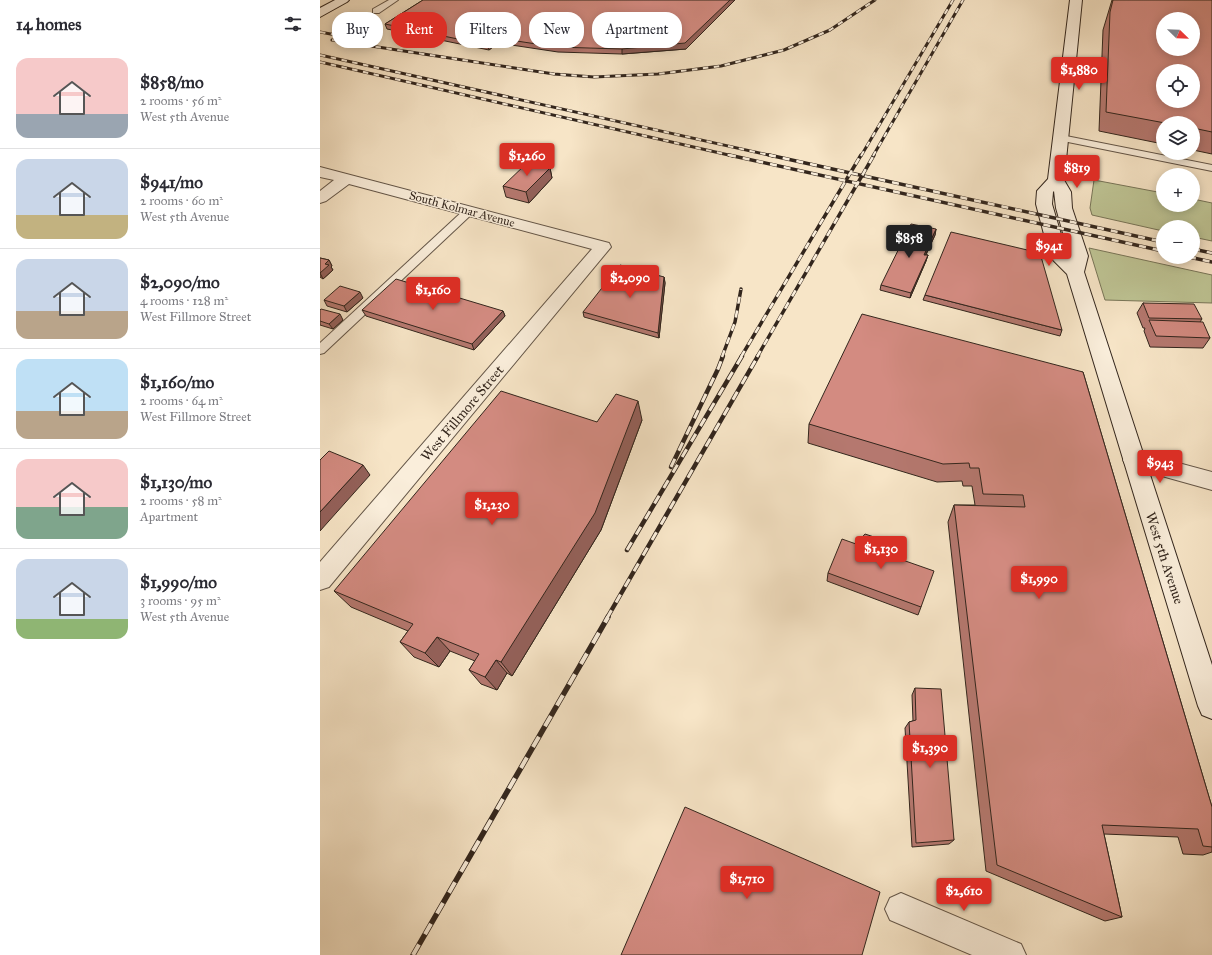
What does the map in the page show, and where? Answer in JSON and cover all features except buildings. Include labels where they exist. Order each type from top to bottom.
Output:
[{"type":"street","points":[[320,13],[343,0]]},
{"type":"street","name":"West 5th Avenue","points":[[1076,0],[1056,180],[1063,192],[1064,208],[1079,256],[1075,272],[1212,706]]},
{"type":"street","name":"South Kolmar Avenue","points":[[320,172],[603,247]]},
{"type":"street","points":[[320,198],[346,179]]},
{"type":"street","name":"West Fillmore Street","points":[[320,579],[603,247]]},
{"type":"street","points":[[1134,460],[1212,481]]},
{"type":"street","points":[[901,909],[1010,955]]},
{"type":"lane","points":[[376,11],[394,0]]},
{"type":"lane","points":[[1061,138],[1212,168]]},
{"type":"lane","points":[[320,350],[469,211]]},
{"type":"green space","points":[[1094,180],[1156,192],[1156,212],[1200,212],[1200,200],[1212,203],[1212,241],[1200,238],[1200,220],[1156,220],[1156,229],[1092,215],[1090,208]]},
{"type":"green space","points":[[1089,248],[1156,263],[1156,264],[1212,275],[1212,303],[1105,300]]},
{"type":"railway","points":[[383,48],[554,74],[594,77],[658,74],[721,66],[784,50],[830,30],[875,0]]},
{"type":"railway","points":[[861,156],[953,0]]},
{"type":"railway","points":[[873,156],[963,0]]},
{"type":"railway","points":[[320,32],[332,34]]},
{"type":"railway","points":[[320,55],[773,156]]},
{"type":"railway","points":[[320,62],[733,156]]},
{"type":"railway","points":[[729,155],[846,181]]},
{"type":"railway","points":[[769,155],[850,173]]},
{"type":"railway","points":[[850,173],[861,155]]},
{"type":"railway","points":[[862,176],[874,155]]},
{"type":"railway","points":[[846,181],[850,173]]},
{"type":"railway","points":[[850,173],[862,176]]},
{"type":"railway","points":[[858,183],[862,176]]},
{"type":"railway","points":[[862,176],[1156,240]]},
{"type":"railway","points":[[741,357],[846,181]]},
{"type":"railway","points":[[846,181],[858,183]]},
{"type":"railway","points":[[757,357],[858,183]]},
{"type":"railway","points":[[858,183],[1156,249]]},
{"type":"railway","points":[[1200,250],[1212,253]]},
{"type":"railway","points":[[1200,259],[1212,262]]},
{"type":"railway","points":[[722,357],[735,322],[741,289]]},
{"type":"railway","points":[[671,467],[723,356]]},
{"type":"railway","points":[[627,550],[742,356]]},
{"type":"railway","points":[[607,618],[758,356]]},
{"type":"railway","points":[[413,955],[608,617]]}]
